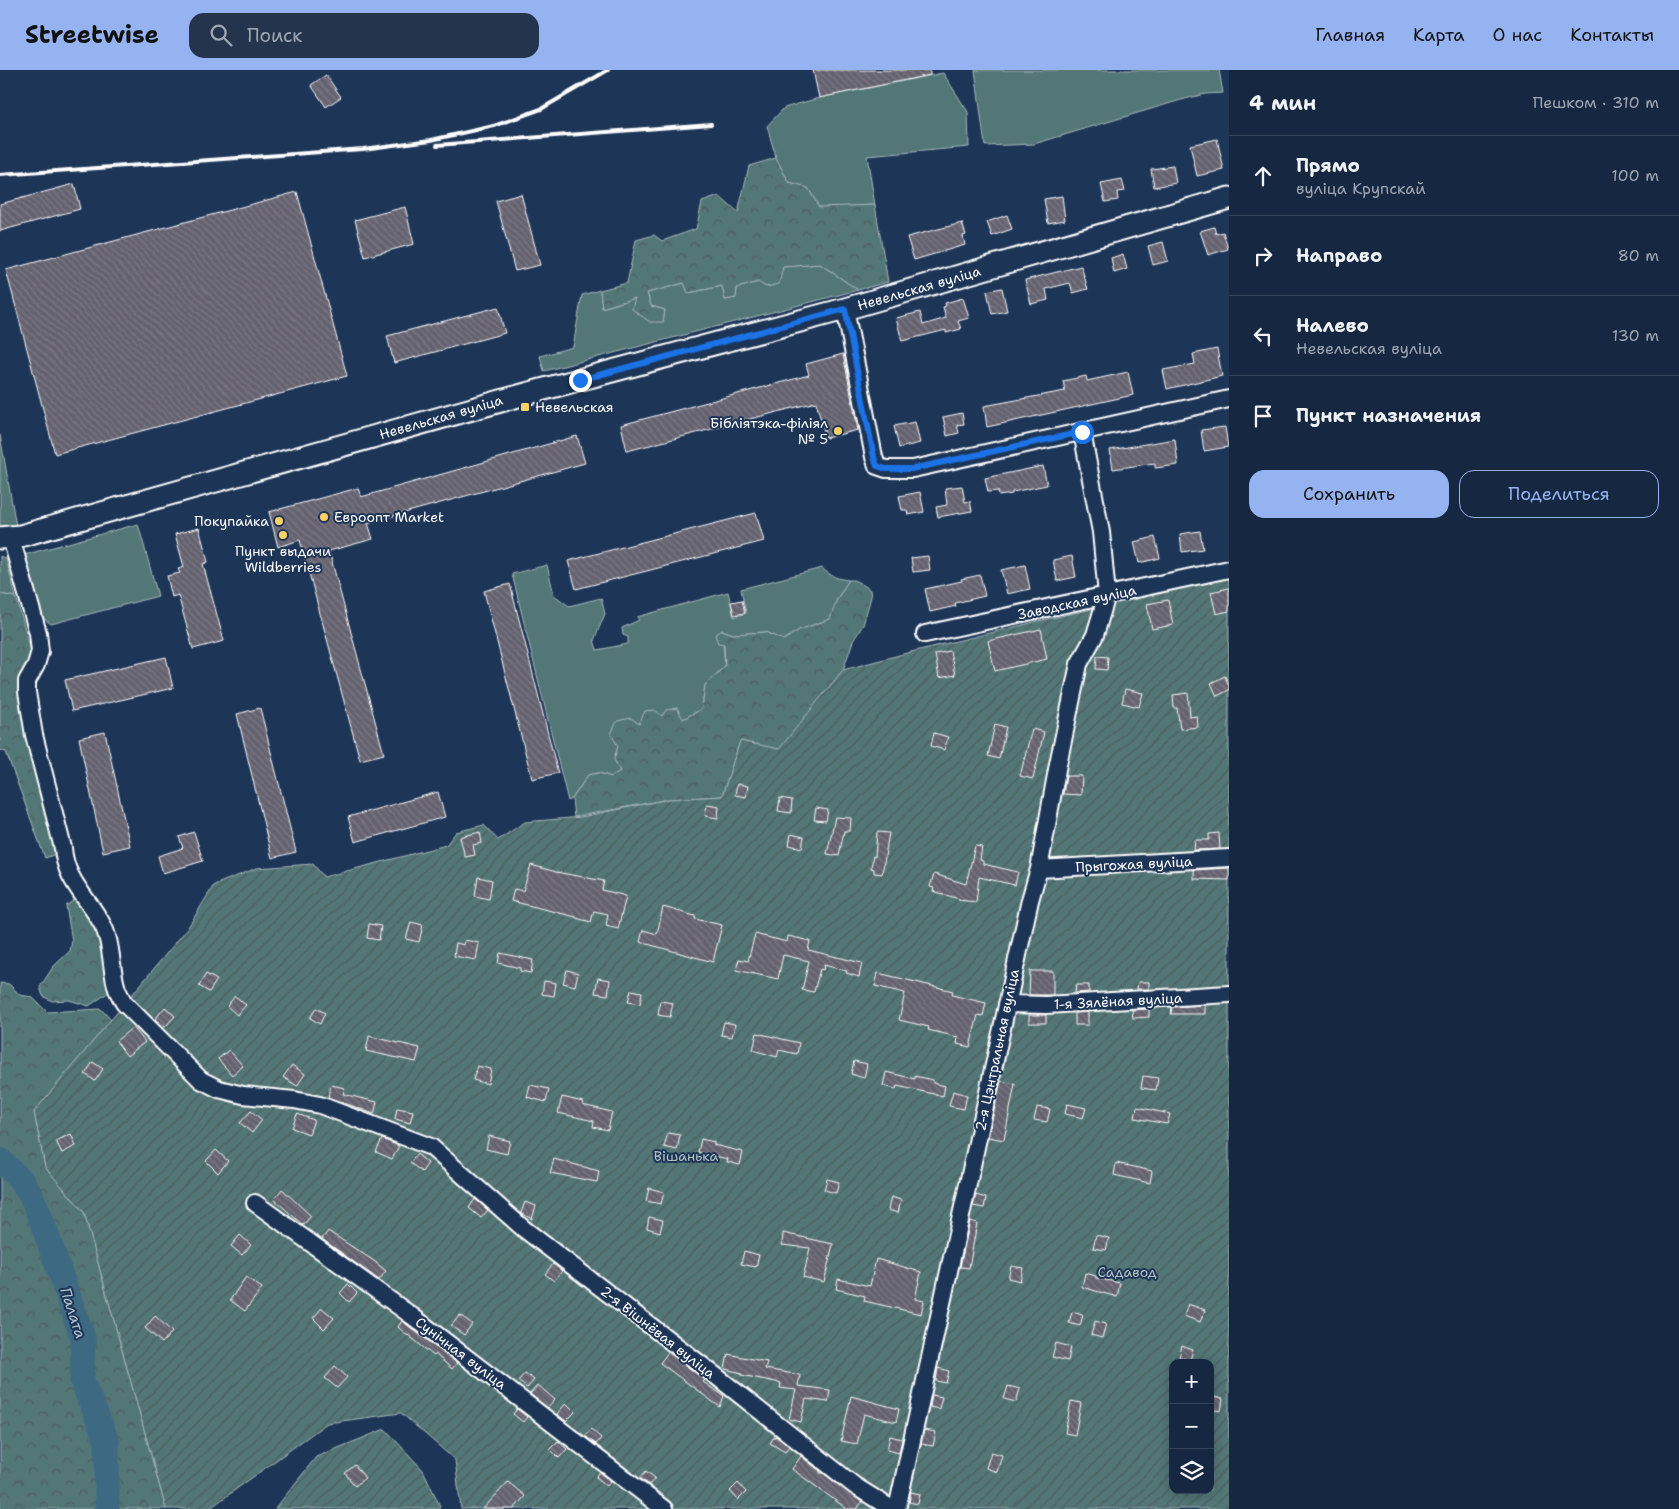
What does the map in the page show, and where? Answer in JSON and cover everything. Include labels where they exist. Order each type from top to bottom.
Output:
[{"type":"street","name":"Невельская вуліца","points":[[6,538],[522,395],[845,309],[1229,198]]},
{"type":"street","points":[[845,309],[874,457],[877,466],[886,469],[912,469],[1229,399]]},
{"type":"street","points":[[1082,432],[1102,532],[1107,595]]},
{"type":"street","name":"2-я Вішнёвая вуліца","points":[[6,538],[38,633],[40,651],[36,665],[27,681],[27,692],[34,735],[63,848],[64,861],[80,894],[101,922],[106,933],[117,989],[124,1003],[201,1080],[213,1086],[243,1095],[294,1100],[320,1105],[431,1147],[524,1229],[716,1376],[855,1486],[892,1509]]},
{"type":"street","name":"Заводская вуліца","points":[[925,634],[1229,569]]},
{"type":"street","name":"2-я Цэнтральная вуліца","points":[[897,1509],[1030,900],[1039,869],[1079,664],[1095,635],[1107,595]]},
{"type":"street","name":"Прыгожая вуліца","points":[[1039,869],[1229,858]]},
{"type":"street","name":"1-я Зялёная вуліца","points":[[1007,1004],[1046,1005],[1229,994]]},
{"type":"street","name":"Сунічная вуліца","points":[[254,1203],[412,1316],[664,1509]]},
{"type":"green space","points":[[975,70],[1219,70],[1223,93],[1205,94],[1181,100],[1034,144],[985,146]]},
{"type":"green space","points":[[943,73],[968,112],[969,147],[867,156],[875,205],[819,208],[808,188],[789,183],[776,158],[767,126],[784,108],[819,98]]},
{"type":"green space","points":[[776,158],[789,183],[808,188],[819,207],[875,205],[888,282],[858,290],[820,264],[783,267],[779,284],[766,287],[758,282],[737,288],[736,298],[725,300],[722,286],[688,293],[684,283],[647,293],[651,306],[665,310],[663,322],[650,322],[632,309],[635,298],[602,308],[600,290],[627,283],[636,240],[654,235],[662,241],[696,229],[702,202],[719,196],[738,213],[749,166]]},
{"type":"green space","points":[[820,264],[858,290],[544,371],[540,356],[573,347],[582,295],[600,290],[602,308],[636,298],[663,322],[665,310],[651,306],[647,293],[684,283],[689,293],[722,286],[725,300],[736,298],[737,288],[758,282],[782,267]]},
{"type":"green space","points":[[0,435],[16,526],[0,528]]},
{"type":"green space","points":[[138,524],[158,596],[51,624],[39,615],[24,555]]},
{"type":"green space","points":[[0,556],[6,559],[16,597],[0,594]]},
{"type":"green space","points":[[547,565],[554,595],[569,606],[601,598],[605,614],[594,640],[597,650],[628,644],[628,637],[623,635],[622,628],[639,620],[637,617],[728,592],[734,617],[746,613],[741,589],[822,568],[834,577],[849,580],[837,599],[830,619],[799,630],[784,640],[766,632],[733,634],[722,630],[725,666],[705,685],[702,709],[683,719],[662,716],[639,725],[618,747],[614,759],[620,771],[611,777],[599,773],[588,775],[572,799],[568,801],[512,574]]},
{"type":"green space","name":"Вішанька","points":[[1229,578],[1229,1509],[461,1509],[455,1460],[401,1413],[327,1423],[209,1509],[166,1509],[84,1212],[45,1167],[34,1112],[187,929],[214,885],[257,868],[313,864],[324,877],[446,845],[456,832],[484,825],[498,840],[525,822],[581,817],[669,799],[722,796],[740,741],[779,749],[843,670],[903,654]]},
{"type":"green space","points":[[849,580],[854,580],[870,590],[871,597],[863,625],[853,641],[843,670],[779,750],[740,741],[722,796],[669,799],[574,817],[572,799],[588,775],[599,773],[611,777],[620,771],[614,759],[618,746],[611,734],[617,721],[631,718],[639,724],[645,711],[655,710],[662,716],[666,710],[677,708],[683,719],[702,709],[705,685],[725,666],[724,644],[718,643],[715,635],[722,630],[733,634],[766,632],[784,640],[799,630],[830,619],[837,599]]},
{"type":"green space","points":[[0,594],[16,597],[31,650],[19,688],[21,704],[59,853],[45,858],[6,752],[0,750]]},
{"type":"green space","points":[[78,897],[103,942],[112,990],[89,1006],[69,1000],[52,1001],[43,996],[40,987],[53,967],[70,951],[72,941],[66,906]]},
{"type":"green space","points":[[0,983],[9,984],[20,995],[32,997],[47,1012],[101,1009],[111,1020],[34,1112],[45,1167],[84,1212],[166,1509],[0,1509]]},
{"type":"green space","points":[[385,1429],[423,1470],[440,1506],[438,1509],[275,1509],[316,1457]]},
{"type":"building","points":[[813,70],[930,70],[930,75],[819,98]]},
{"type":"building","points":[[326,75],[341,97],[326,107],[311,85]]},
{"type":"building","points":[[1217,139],[1224,170],[1197,176],[1190,145]]},
{"type":"building","points":[[1173,166],[1176,183],[1154,187],[1151,169]]},
{"type":"building","points":[[1122,180],[1125,191],[1117,192],[1118,200],[1105,202],[1101,184]]},
{"type":"building","points":[[74,184],[80,209],[0,231],[0,204]]},
{"type":"building","points":[[297,192],[347,376],[55,454],[6,270]]},
{"type":"building","points":[[521,194],[540,265],[515,271],[496,201]]},
{"type":"building","points":[[1062,196],[1065,220],[1048,223],[1044,199]]},
{"type":"building","points":[[405,207],[414,244],[365,257],[355,220]]},
{"type":"building","points":[[1007,215],[1012,229],[992,236],[987,222]]},
{"type":"building","points":[[962,223],[966,235],[963,236],[965,245],[914,260],[907,237]]},
{"type":"building","points":[[1214,227],[1216,234],[1223,232],[1228,249],[1208,255],[1200,231]]},
{"type":"building","points":[[1163,242],[1168,261],[1153,265],[1148,246]]},
{"type":"building","points":[[1123,254],[1127,269],[1114,273],[1111,258]]},
{"type":"building","points":[[1081,266],[1088,289],[1073,293],[1070,283],[1046,289],[1048,300],[1031,304],[1025,280]]},
{"type":"building","points":[[1002,288],[1007,311],[992,314],[987,291]]},
{"type":"building","points":[[963,298],[969,318],[958,321],[961,329],[946,333],[946,330],[902,341],[896,318],[920,312],[923,325],[946,318],[943,307],[946,306],[945,303]]},
{"type":"building","points":[[498,307],[505,333],[394,363],[387,336]]},
{"type":"building","points":[[1217,349],[1222,376],[1167,389],[1163,370],[1195,364],[1193,354]]},
{"type":"building","points":[[843,354],[858,430],[826,438],[816,402],[627,451],[621,425],[809,375],[806,364]]},
{"type":"building","points":[[1128,372],[1133,395],[987,427],[984,406],[1065,391],[1063,381],[1086,376],[1087,381]]},
{"type":"building","points":[[962,413],[964,424],[957,425],[959,433],[947,436],[943,417]]},
{"type":"building","points":[[915,422],[920,443],[899,448],[894,426]]},
{"type":"building","points":[[1225,427],[1228,447],[1204,451],[1201,430]]},
{"type":"building","points":[[577,436],[585,463],[368,523],[373,539],[329,551],[384,754],[360,760],[300,540],[278,547],[269,512],[358,488],[361,497]]},
{"type":"building","points":[[1175,439],[1178,465],[1155,468],[1155,463],[1113,469],[1110,450]]},
{"type":"building","points":[[1043,466],[1047,485],[999,496],[998,491],[988,492],[985,478]]},
{"type":"building","points":[[962,486],[965,502],[970,501],[972,511],[938,517],[936,507],[947,505],[945,488]]},
{"type":"building","points":[[920,492],[924,512],[908,515],[907,510],[902,510],[899,496]]},
{"type":"building","points":[[756,513],[764,541],[576,589],[568,561]]},
{"type":"building","points":[[199,528],[208,562],[203,564],[224,641],[193,649],[178,595],[172,597],[167,576],[180,573],[178,569],[184,567],[175,534]]},
{"type":"building","points":[[1200,531],[1203,549],[1182,552],[1180,534]]},
{"type":"building","points":[[1155,537],[1160,558],[1139,563],[1134,542]]},
{"type":"building","points":[[928,556],[930,570],[913,572],[911,558]]},
{"type":"building","points":[[1072,556],[1076,577],[1057,581],[1053,560]]},
{"type":"building","points":[[1025,565],[1030,589],[1007,594],[1001,570]]},
{"type":"building","points":[[980,575],[985,596],[955,603],[956,606],[930,612],[925,589]]},
{"type":"building","points":[[510,584],[558,773],[532,779],[484,591]]},
{"type":"building","points":[[1229,588],[1229,611],[1216,614],[1211,592]]},
{"type":"building","points":[[742,600],[745,613],[734,615],[731,602]]},
{"type":"building","points":[[1168,600],[1173,625],[1152,629],[1147,604]]},
{"type":"building","points":[[1041,629],[1047,659],[995,671],[988,641]]},
{"type":"building","points":[[950,651],[955,675],[939,678],[935,654]]},
{"type":"building","points":[[1097,656],[1108,657],[1107,670],[1096,669]]},
{"type":"building","points":[[166,657],[173,688],[72,711],[65,680]]},
{"type":"building","points":[[1225,676],[1229,690],[1217,696],[1211,683]]},
{"type":"building","points":[[1125,689],[1143,693],[1139,707],[1122,703]]},
{"type":"building","points":[[1188,693],[1190,717],[1197,716],[1198,727],[1180,729],[1177,708],[1174,708],[1173,695]]},
{"type":"building","points":[[260,708],[296,852],[272,858],[237,714]]},
{"type":"building","points":[[995,724],[1006,727],[999,759],[988,756]]},
{"type":"building","points":[[1032,729],[1044,732],[1033,779],[1020,776]]},
{"type":"building","points":[[105,732],[130,846],[103,852],[79,738]]},
{"type":"building","points":[[934,733],[948,737],[944,750],[931,746]]},
{"type":"building","points":[[1066,776],[1082,776],[1081,795],[1063,794]]},
{"type":"building","points":[[737,784],[748,786],[746,797],[735,795]]},
{"type":"building","points":[[438,792],[445,817],[355,842],[348,817]]},
{"type":"building","points":[[780,798],[792,800],[791,813],[778,811]]},
{"type":"building","points":[[707,804],[719,806],[718,818],[705,816]]},
{"type":"building","points":[[816,808],[828,810],[826,821],[814,820]]},
{"type":"building","points":[[835,817],[851,818],[850,831],[844,831],[839,856],[827,854]]},
{"type":"building","points":[[194,832],[203,861],[163,873],[158,856],[183,848],[179,837]]},
{"type":"building","points":[[480,832],[482,843],[473,845],[475,855],[465,857],[460,837]]},
{"type":"building","points":[[877,832],[889,833],[882,874],[874,873],[874,869],[871,868],[873,856],[875,857]]},
{"type":"building","points":[[1219,833],[1220,849],[1194,850],[1195,840],[1209,840],[1209,834]]},
{"type":"building","points":[[791,834],[804,837],[802,848],[789,845]]},
{"type":"building","points":[[975,846],[982,847],[980,860],[983,861],[983,864],[1018,872],[1015,885],[979,877],[976,902],[958,900],[933,891],[934,888],[930,887],[934,874],[966,884]]},
{"type":"building","points":[[531,865],[604,881],[602,890],[626,896],[618,929],[606,926],[608,914],[594,911],[591,922],[511,901],[514,889],[523,891]]},
{"type":"building","points":[[1229,868],[1229,880],[1194,879],[1194,870]]},
{"type":"building","points":[[478,877],[492,880],[489,899],[475,896]]},
{"type":"building","points":[[663,907],[695,916],[695,919],[722,925],[713,962],[640,942],[643,930],[657,934]]},
{"type":"building","points":[[411,922],[423,925],[419,942],[406,939]]},
{"type":"building","points":[[369,924],[381,926],[379,940],[367,938]]},
{"type":"building","points":[[755,934],[787,942],[788,936],[810,941],[808,950],[862,963],[859,977],[846,973],[847,971],[824,965],[823,970],[820,969],[814,992],[802,990],[809,961],[783,955],[778,979],[736,970],[739,959],[748,961]]},
{"type":"building","points":[[465,940],[479,943],[476,960],[454,956],[456,943],[464,945]]},
{"type":"building","points":[[500,953],[533,960],[531,973],[520,971],[520,968],[498,963]]},
{"type":"building","points":[[567,970],[578,973],[575,986],[563,983]]},
{"type":"building","points":[[1030,971],[1053,971],[1053,995],[1029,995]]},
{"type":"building","points":[[878,973],[953,991],[952,995],[986,1003],[983,1016],[978,1015],[970,1047],[957,1044],[958,1037],[928,1030],[929,1027],[899,1020],[905,993],[875,986]]},
{"type":"building","points":[[206,974],[217,980],[209,992],[199,986]]},
{"type":"building","points":[[598,978],[610,980],[608,995],[595,993]]},
{"type":"building","points":[[544,981],[556,983],[554,996],[542,994]]},
{"type":"building","points":[[1138,982],[1149,982],[1149,989],[1137,989]]},
{"type":"building","points":[[1076,985],[1089,985],[1089,992],[1075,993]]},
{"type":"building","points":[[631,990],[642,992],[640,1004],[628,1002]]},
{"type":"building","points":[[235,996],[246,1005],[237,1015],[227,1006]]},
{"type":"building","points":[[660,1001],[673,1003],[670,1017],[658,1015]]},
{"type":"building","points":[[1205,1005],[1205,1014],[1171,1014],[1172,1007]]},
{"type":"building","points":[[165,1007],[175,1016],[165,1027],[155,1019]]},
{"type":"building","points":[[316,1008],[325,1013],[320,1024],[310,1018]]},
{"type":"building","points":[[1149,1009],[1149,1017],[1133,1018],[1132,1010]]},
{"type":"building","points":[[1088,1012],[1088,1025],[1075,1025],[1075,1013]]},
{"type":"building","points":[[1029,1015],[1046,1015],[1046,1023],[1029,1023]]},
{"type":"building","points":[[724,1022],[735,1024],[732,1037],[721,1035]]},
{"type":"building","points":[[133,1027],[145,1042],[127,1056],[116,1041]]},
{"type":"building","points":[[757,1033],[799,1043],[797,1054],[779,1050],[777,1057],[753,1050]]},
{"type":"building","points":[[369,1036],[420,1048],[416,1062],[366,1051]]},
{"type":"building","points":[[229,1050],[243,1066],[232,1075],[218,1059]]},
{"type":"building","points":[[854,1061],[867,1064],[864,1078],[851,1074]]},
{"type":"building","points":[[93,1062],[103,1069],[95,1081],[85,1074]]},
{"type":"building","points":[[292,1065],[305,1074],[297,1086],[283,1077]]},
{"type":"building","points":[[477,1066],[491,1069],[488,1084],[473,1080]]},
{"type":"building","points":[[886,1072],[915,1079],[915,1076],[933,1080],[933,1083],[945,1086],[943,1096],[897,1086],[896,1089],[883,1086]]},
{"type":"building","points":[[1143,1076],[1158,1078],[1156,1090],[1141,1088]]},
{"type":"building","points":[[1001,1081],[1015,1084],[1004,1140],[988,1137]]},
{"type":"building","points":[[331,1085],[345,1088],[343,1094],[377,1102],[374,1114],[328,1097]]},
{"type":"building","points":[[530,1085],[549,1089],[546,1102],[527,1097]]},
{"type":"building","points":[[953,1091],[967,1095],[964,1109],[949,1106]]},
{"type":"building","points":[[562,1097],[583,1102],[582,1105],[612,1112],[608,1130],[593,1127],[594,1121],[558,1113]]},
{"type":"building","points":[[1067,1104],[1086,1108],[1083,1118],[1065,1114]]},
{"type":"building","points":[[1037,1107],[1050,1109],[1047,1122],[1034,1120]]},
{"type":"building","points":[[1137,1107],[1170,1114],[1167,1124],[1135,1118]]},
{"type":"building","points":[[397,1108],[413,1111],[410,1123],[395,1119]]},
{"type":"building","points":[[251,1111],[262,1120],[252,1133],[240,1123]]},
{"type":"building","points":[[297,1114],[314,1120],[309,1134],[292,1128]]},
{"type":"building","points":[[668,1133],[680,1135],[677,1150],[664,1147]]},
{"type":"building","points":[[71,1134],[76,1146],[62,1153],[56,1141]]},
{"type":"building","points":[[489,1136],[510,1141],[507,1154],[486,1149]]},
{"type":"building","points":[[382,1139],[399,1146],[392,1159],[376,1152]]},
{"type":"building","points":[[701,1139],[714,1142],[714,1145],[743,1152],[740,1165],[727,1162],[728,1159],[698,1152]]},
{"type":"building","points":[[216,1150],[228,1161],[218,1173],[206,1161]]},
{"type":"building","points":[[417,1154],[428,1163],[422,1172],[410,1163]]},
{"type":"building","points":[[554,1159],[599,1171],[597,1182],[550,1173]]},
{"type":"building","points":[[1116,1163],[1152,1171],[1150,1183],[1114,1175]]},
{"type":"building","points":[[827,1179],[839,1182],[836,1193],[824,1190]]},
{"type":"building","points":[[649,1188],[664,1192],[661,1204],[646,1201]]},
{"type":"building","points":[[282,1189],[311,1216],[303,1225],[274,1199]]},
{"type":"building","points":[[976,1195],[986,1198],[984,1208],[973,1206]]},
{"type":"building","points":[[891,1197],[901,1200],[898,1213],[888,1210]]},
{"type":"building","points":[[475,1199],[488,1210],[481,1218],[469,1208]]},
{"type":"building","points":[[525,1202],[536,1206],[532,1219],[521,1213]]},
{"type":"building","points":[[649,1217],[663,1220],[660,1232],[647,1228]]},
{"type":"building","points":[[970,1221],[977,1223],[969,1268],[960,1267]]},
{"type":"building","points":[[328,1231],[386,1271],[379,1280],[322,1239]]},
{"type":"building","points":[[783,1233],[833,1244],[824,1282],[803,1277],[810,1248],[782,1245]]},
{"type":"building","points":[[240,1235],[251,1245],[242,1255],[231,1246]]},
{"type":"building","points":[[1096,1235],[1109,1238],[1106,1250],[1093,1248]]},
{"type":"building","points":[[744,1251],[759,1255],[756,1267],[741,1264]]},
{"type":"building","points":[[876,1259],[921,1272],[915,1299],[924,1301],[921,1314],[864,1301],[865,1296],[836,1289],[838,1279],[870,1286]]},
{"type":"building","points":[[553,1264],[562,1271],[554,1281],[545,1274]]},
{"type":"building","points":[[1011,1266],[1023,1268],[1020,1281],[1008,1278]]},
{"type":"building","points":[[1085,1273],[1096,1276],[1096,1278],[1120,1283],[1117,1297],[1082,1287]]},
{"type":"building","points":[[246,1277],[262,1288],[245,1311],[230,1300]]},
{"type":"building","points":[[348,1284],[357,1293],[349,1302],[340,1293]]},
{"type":"building","points":[[1188,1304],[1205,1310],[1200,1322],[1184,1316]]},
{"type":"building","points":[[322,1308],[334,1318],[324,1329],[313,1318]]},
{"type":"building","points":[[1072,1312],[1083,1315],[1080,1326],[1069,1323]]},
{"type":"building","points":[[460,1315],[472,1324],[464,1335],[451,1326]]},
{"type":"building","points":[[155,1316],[172,1332],[162,1343],[145,1328]]},
{"type":"building","points":[[402,1321],[457,1363],[452,1369],[398,1327]]},
{"type":"building","points":[[1095,1321],[1106,1324],[1102,1338],[1091,1335]]},
{"type":"building","points":[[1056,1343],[1071,1347],[1068,1361],[1052,1357]]},
{"type":"building","points":[[1182,1346],[1193,1350],[1190,1359],[1179,1357]]},
{"type":"building","points":[[668,1352],[705,1380],[703,1382],[724,1396],[720,1407],[660,1363]]},
{"type":"building","points":[[728,1354],[767,1362],[765,1369],[800,1375],[798,1386],[830,1390],[828,1402],[806,1399],[801,1422],[789,1419],[796,1390],[780,1388],[781,1383],[741,1375],[742,1373],[725,1369]]},
{"type":"building","points":[[335,1366],[347,1377],[337,1388],[325,1378]]},
{"type":"building","points":[[938,1368],[949,1371],[946,1383],[936,1381]]},
{"type":"building","points":[[525,1373],[534,1380],[527,1388],[518,1381]]},
{"type":"building","points":[[538,1385],[555,1400],[548,1408],[530,1394]]},
{"type":"building","points":[[1008,1386],[1020,1389],[1016,1402],[1004,1399]]},
{"type":"building","points":[[932,1395],[942,1397],[939,1409],[930,1407]]},
{"type":"building","points":[[851,1396],[899,1409],[896,1422],[864,1414],[857,1444],[841,1441]]},
{"type":"building","points":[[1214,1397],[1223,1399],[1221,1411],[1214,1410]]},
{"type":"building","points":[[1071,1401],[1081,1403],[1075,1435],[1065,1433]]},
{"type":"building","points":[[566,1403],[575,1412],[566,1421],[557,1414]]},
{"type":"building","points":[[517,1409],[527,1417],[523,1422],[513,1414]]},
{"type":"building","points":[[591,1429],[601,1438],[596,1444],[585,1436]]},
{"type":"building","points":[[924,1430],[936,1432],[933,1446],[921,1444]]},
{"type":"building","points":[[775,1436],[789,1446],[785,1452],[770,1443]]},
{"type":"building","points":[[890,1436],[902,1439],[899,1453],[887,1450]]},
{"type":"building","points":[[558,1441],[567,1449],[559,1458],[550,1449]]},
{"type":"building","points":[[991,1452],[1002,1455],[997,1472],[986,1468]]},
{"type":"building","points":[[801,1456],[820,1473],[823,1473],[862,1502],[857,1509],[847,1509],[792,1469]]},
{"type":"building","points":[[355,1465],[365,1478],[355,1486],[345,1473]]},
{"type":"building","points":[[646,1471],[655,1478],[649,1485],[640,1478]]},
{"type":"building","points":[[600,1472],[611,1481],[607,1486],[596,1477]]},
{"type":"building","points":[[508,1482],[525,1496],[514,1509],[483,1509]]},
{"type":"building","points":[[738,1483],[746,1492],[738,1500],[730,1491]]},
{"type":"building","points":[[911,1492],[920,1494],[918,1504],[909,1502]]},
{"type":"waterway","name":"Палата","points":[[0,1160],[21,1180],[32,1197],[83,1338],[82,1381],[107,1441],[107,1509]]},
{"type":"railway","points":[[0,175],[363,149],[431,140],[494,126],[541,109],[608,70]]},
{"type":"railway","points":[[437,145],[711,124]]},
{"type":"place","name":"Невельская","points":[[525,407]]},
{"type":"place","name":"Бібліятэка-філіял № 5","points":[[838,431]]},
{"type":"place","name":"Евроопт Market","points":[[324,517]]},
{"type":"place","name":"Покупайка","points":[[279,521]]},
{"type":"place","name":"Пункт выдачи Wildberries","points":[[283,535]]},
{"type":"route","points":[[580,380],[845,309],[877,466],[886,469],[912,469],[1082,432]]},
{"type":"park label","name":"Садавод","points":[[1127,1272]]}]
